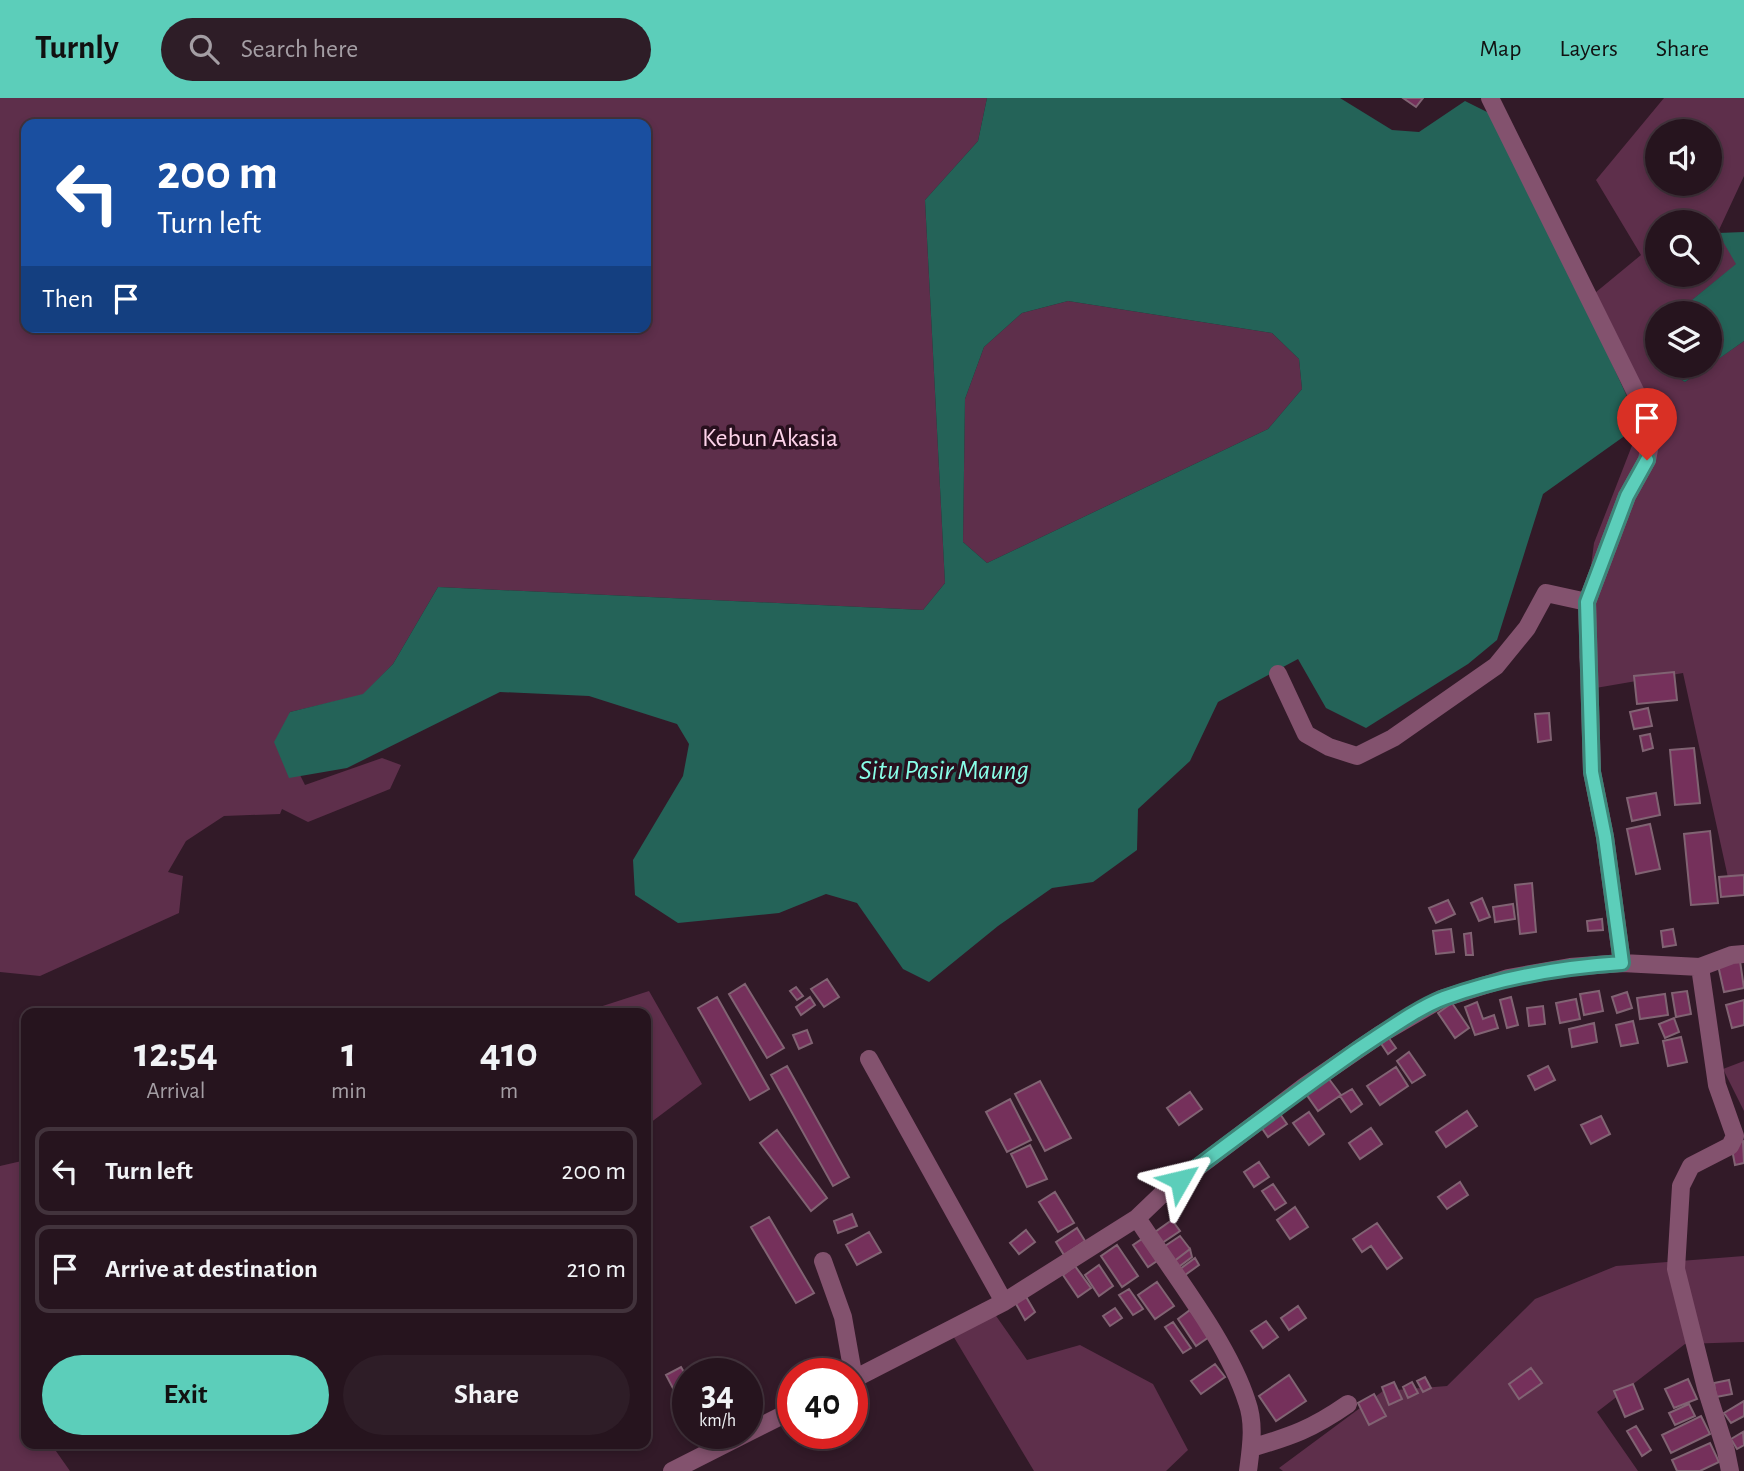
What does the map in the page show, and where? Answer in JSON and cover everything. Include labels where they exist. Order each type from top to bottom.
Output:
[{"type":"street","points":[[1490,98],[1647,415],[1650,444],[1647,460],[1627,496],[1587,602],[1592,772],[1605,837],[1622,963]]},
{"type":"street","points":[[1278,674],[1306,734],[1329,747],[1357,756],[1393,738],[1496,666],[1527,628],[1546,593],[1587,602]]},
{"type":"street","points":[[868,1372],[1004,1302],[1137,1218],[1160,1196],[1306,1086],[1381,1034],[1441,999],[1508,978],[1570,967],[1622,963],[1700,967],[1732,955],[1744,954]]},
{"type":"street","points":[[1700,967],[1717,1085],[1735,1136],[1730,1146],[1691,1166],[1681,1185],[1676,1269],[1730,1471]]},
{"type":"street","points":[[869,1059],[1004,1302]]},
{"type":"street","points":[[1137,1218],[1227,1357],[1248,1403],[1252,1426],[1248,1471]]},
{"type":"street","points":[[823,1261],[843,1317],[850,1358]]},
{"type":"street","points":[[1251,1448],[1318,1425],[1348,1404]]},
{"type":"street","points":[[672,1471],[715,1449]]},
{"type":"green space","name":"Kebun Akasia","points":[[0,98],[987,98],[978,141],[925,200],[945,583],[923,610],[438,587],[393,664],[363,695],[290,712],[283,741],[305,785],[382,758],[401,765],[390,789],[308,822],[282,809],[280,814],[224,816],[186,841],[168,872],[183,876],[179,913],[40,976],[0,972]]},
{"type":"green space","points":[[1664,98],[1744,98],[1744,176],[1722,223],[1722,210],[1645,210],[1645,287],[1708,287],[1691,301],[1645,301],[1645,378],[1679,378],[1685,382],[1691,378],[1722,378],[1722,356],[1744,341],[1744,882],[1729,882],[1683,673],[1584,690],[1579,657],[1594,543],[1640,425],[1584,302],[1641,255],[1596,180],[1645,121],[1645,196],[1722,196],[1722,119],[1647,119]]},
{"type":"green space","points":[[1722,239],[1737,264],[1722,276]]},
{"type":"green space","points":[[1068,301],[1272,333],[1299,359],[1302,389],[1268,429],[987,563],[963,542],[965,399],[984,347],[1022,313]]},
{"type":"green space","points":[[649,991],[702,1084],[651,1122],[651,1008],[596,1008]]},
{"type":"green space","points":[[1744,1061],[1744,1111],[1723,1069]]},
{"type":"green space","points":[[21,1161],[21,1449],[55,1449],[70,1471],[0,1471],[0,1166]]},
{"type":"green space","points":[[1744,1256],[1744,1342],[1685,1344],[1597,1412],[1638,1471],[1283,1471],[1279,1468],[1383,1391],[1447,1386],[1535,1299],[1616,1266]]},
{"type":"green space","points":[[987,1303],[1027,1360],[1080,1345],[1153,1384],[1188,1450],[1166,1471],[1034,1471],[946,1324]]},
{"type":"water","name":"Situ Pasir Maung","points":[[987,98],[1340,98],[1392,130],[1419,132],[1465,101],[1489,113],[1584,302],[1640,425],[1543,494],[1497,640],[1468,664],[1366,728],[1326,708],[1298,659],[1218,702],[1190,761],[1138,809],[1137,850],[1093,882],[1052,888],[998,926],[929,982],[903,969],[857,903],[826,894],[779,913],[678,923],[635,895],[633,860],[683,776],[689,744],[677,724],[589,696],[500,692],[347,768],[289,778],[274,742],[290,712],[363,694],[393,664],[438,587],[923,610],[945,583],[925,200],[978,141]],"holes":[[[1068,301],[1272,333],[1299,359],[1302,389],[1268,429],[987,563],[963,542],[965,399],[984,347],[1022,313]]]},
{"type":"water","points":[[1744,232],[1744,341],[1722,357],[1722,301],[1691,301],[1708,287],[1722,287],[1722,275],[1736,264],[1722,240],[1722,233]]},
{"type":"building","points":[[1403,98],[1423,98],[1416,107]]},
{"type":"building","points":[[1674,672],[1677,700],[1637,704],[1634,676]]},
{"type":"building","points":[[1648,708],[1652,726],[1634,729],[1630,712]]},
{"type":"building","points":[[1549,713],[1551,740],[1538,742],[1535,714]]},
{"type":"building","points":[[1650,734],[1653,748],[1643,751],[1640,736]]},
{"type":"building","points":[[1694,748],[1700,803],[1675,805],[1670,750]]},
{"type":"building","points":[[1656,793],[1660,815],[1632,821],[1627,798]]},
{"type":"building","points":[[1650,824],[1660,869],[1636,874],[1627,829]]},
{"type":"building","points":[[1710,831],[1718,903],[1691,905],[1684,834]]},
{"type":"building","points":[[1744,875],[1744,895],[1721,897],[1719,877]]},
{"type":"building","points":[[1532,883],[1536,932],[1520,934],[1515,885]]},
{"type":"building","points":[[1482,898],[1490,917],[1479,921],[1471,903]]},
{"type":"building","points":[[1448,900],[1455,914],[1436,923],[1429,908]]},
{"type":"building","points":[[1513,904],[1515,919],[1495,922],[1493,907]]},
{"type":"building","points":[[1602,919],[1603,930],[1588,931],[1587,921]]},
{"type":"building","points":[[1451,929],[1454,952],[1436,954],[1433,931]]},
{"type":"building","points":[[1673,929],[1676,945],[1663,947],[1661,931]]},
{"type":"building","points":[[1471,933],[1473,955],[1466,955],[1464,934]]},
{"type":"building","points":[[1740,961],[1744,988],[1724,992],[1718,965]]},
{"type":"building","points":[[827,979],[839,997],[824,1007],[811,989]]},
{"type":"building","points":[[745,984],[784,1048],[767,1058],[729,994]]},
{"type":"building","points":[[796,987],[803,996],[797,1000],[790,991]]},
{"type":"building","points":[[1599,991],[1603,1011],[1584,1015],[1580,994]]},
{"type":"building","points":[[1687,991],[1691,1014],[1676,1017],[1672,993]]},
{"type":"building","points":[[1627,992],[1632,1008],[1617,1013],[1612,997]]},
{"type":"building","points":[[1665,994],[1668,1015],[1640,1019],[1637,998]]},
{"type":"building","points":[[717,997],[769,1089],[750,1100],[698,1008]]},
{"type":"building","points":[[810,997],[815,1005],[801,1015],[796,1007]]},
{"type":"building","points":[[1511,997],[1518,1025],[1507,1028],[1500,1000]]},
{"type":"building","points":[[1576,999],[1580,1019],[1560,1023],[1556,1003]]},
{"type":"building","points":[[1744,1000],[1744,1025],[1732,1028],[1726,1005]]},
{"type":"building","points":[[1477,1002],[1483,1019],[1494,1015],[1498,1028],[1475,1035],[1465,1007]]},
{"type":"building","points":[[1452,1003],[1469,1028],[1455,1038],[1438,1013]]},
{"type":"building","points":[[1543,1006],[1545,1024],[1529,1026],[1527,1008]]},
{"type":"building","points":[[1674,1018],[1679,1032],[1665,1038],[1659,1024]]},
{"type":"building","points":[[1633,1021],[1638,1043],[1621,1046],[1616,1025]]},
{"type":"building","points":[[1594,1023],[1597,1042],[1572,1047],[1569,1029]]},
{"type":"building","points":[[807,1030],[812,1043],[799,1049],[793,1035]]},
{"type":"building","points":[[1386,1034],[1396,1048],[1388,1054],[1378,1039]]},
{"type":"building","points":[[1681,1037],[1687,1062],[1668,1066],[1663,1041]]},
{"type":"building","points":[[1409,1052],[1425,1075],[1412,1083],[1397,1061]]},
{"type":"building","points":[[787,1066],[849,1177],[833,1186],[771,1075]]},
{"type":"building","points":[[1548,1066],[1555,1080],[1535,1090],[1528,1076]]},
{"type":"building","points":[[1396,1067],[1408,1086],[1380,1105],[1367,1086]]},
{"type":"building","points":[[1329,1079],[1341,1095],[1318,1111],[1306,1094]]},
{"type":"building","points":[[1040,1081],[1071,1138],[1045,1151],[1015,1094]]},
{"type":"building","points":[[1352,1089],[1362,1104],[1351,1112],[1340,1096]]},
{"type":"building","points":[[1190,1092],[1202,1109],[1179,1125],[1167,1108]]},
{"type":"building","points":[[1010,1099],[1031,1140],[1007,1152],[986,1112]]},
{"type":"building","points":[[1278,1111],[1287,1124],[1268,1137],[1259,1124]]},
{"type":"building","points":[[1467,1111],[1477,1126],[1446,1147],[1436,1132]]},
{"type":"building","points":[[1309,1112],[1324,1134],[1309,1145],[1293,1123]]},
{"type":"building","points":[[1601,1116],[1610,1134],[1591,1144],[1581,1125]]},
{"type":"building","points":[[1371,1128],[1382,1144],[1360,1159],[1349,1143]]},
{"type":"building","points":[[777,1130],[827,1198],[811,1211],[760,1143]]},
{"type":"building","points":[[1743,1141],[1744,1163],[1735,1165],[1731,1144]]},
{"type":"building","points":[[1030,1145],[1047,1179],[1027,1187],[1011,1154]]},
{"type":"building","points":[[1259,1162],[1269,1177],[1254,1187],[1244,1172]]},
{"type":"building","points":[[1460,1182],[1468,1195],[1447,1209],[1438,1197]]},
{"type":"building","points":[[1273,1184],[1286,1203],[1275,1210],[1262,1191]]},
{"type":"building","points":[[1055,1192],[1074,1223],[1058,1232],[1039,1202]]},
{"type":"building","points":[[1295,1207],[1308,1227],[1290,1239],[1277,1220]]},
{"type":"building","points":[[852,1214],[857,1226],[838,1233],[834,1221]]},
{"type":"building","points":[[769,1217],[814,1293],[796,1303],[751,1227]]},
{"type":"building","points":[[1172,1220],[1180,1231],[1162,1243],[1155,1232]]},
{"type":"building","points":[[1377,1223],[1402,1258],[1387,1269],[1371,1246],[1362,1252],[1353,1239]]},
{"type":"building","points":[[1077,1228],[1085,1241],[1064,1255],[1056,1242]]},
{"type":"building","points":[[1026,1230],[1035,1242],[1019,1254],[1010,1243]]},
{"type":"building","points":[[869,1232],[881,1252],[857,1265],[846,1245]]},
{"type":"building","points":[[1180,1236],[1190,1249],[1173,1262],[1162,1248]]},
{"type":"building","points":[[1142,1239],[1157,1261],[1148,1267],[1133,1245]]},
{"type":"building","points":[[1117,1245],[1138,1276],[1122,1287],[1101,1256]]},
{"type":"building","points":[[1190,1249],[1192,1257],[1176,1269],[1173,1262]]},
{"type":"building","points":[[1195,1258],[1199,1265],[1181,1278],[1176,1272]]},
{"type":"building","points":[[1099,1265],[1113,1286],[1099,1296],[1085,1275]]},
{"type":"building","points":[[1075,1266],[1091,1288],[1078,1297],[1063,1275]]},
{"type":"building","points":[[1157,1282],[1174,1306],[1155,1319],[1138,1295]]},
{"type":"building","points":[[1129,1289],[1143,1309],[1133,1315],[1119,1295]]},
{"type":"building","points":[[1025,1295],[1035,1312],[1025,1320],[1015,1302]]},
{"type":"building","points":[[1298,1306],[1306,1318],[1289,1330],[1281,1318]]},
{"type":"building","points":[[1115,1308],[1122,1318],[1110,1326],[1103,1316]]},
{"type":"building","points":[[1190,1310],[1209,1337],[1196,1346],[1178,1319]]},
{"type":"building","points":[[1266,1321],[1278,1337],[1263,1348],[1251,1331]]},
{"type":"building","points":[[1173,1322],[1191,1348],[1183,1353],[1165,1327]]},
{"type":"building","points":[[1215,1364],[1225,1377],[1201,1394],[1191,1381]]},
{"type":"building","points":[[1531,1368],[1542,1383],[1519,1399],[1509,1384]]},
{"type":"building","points":[[672,1372],[672,1386],[666,1375]]},
{"type":"building","points":[[1289,1375],[1306,1401],[1276,1421],[1259,1396]]},
{"type":"building","points":[[1425,1377],[1431,1388],[1423,1392],[1417,1381]]},
{"type":"building","points":[[1688,1379],[1697,1399],[1674,1408],[1665,1389]]},
{"type":"building","points":[[1729,1380],[1732,1394],[1716,1397],[1714,1383]]},
{"type":"building","points":[[1394,1382],[1402,1399],[1389,1405],[1382,1387]]},
{"type":"building","points":[[1412,1382],[1418,1393],[1408,1398],[1403,1387]]},
{"type":"building","points":[[1633,1384],[1643,1409],[1625,1417],[1614,1391]]},
{"type":"building","points":[[1374,1394],[1386,1416],[1369,1425],[1358,1403]]},
{"type":"building","points":[[1744,1401],[1744,1416],[1731,1423],[1724,1413]]},
{"type":"building","points":[[1689,1404],[1695,1416],[1675,1425],[1669,1413]]},
{"type":"building","points":[[1701,1416],[1710,1434],[1671,1453],[1662,1435]]},
{"type":"building","points":[[1636,1426],[1651,1450],[1642,1456],[1627,1431]]},
{"type":"building","points":[[1743,1432],[1744,1445],[1737,1449],[1731,1439]]},
{"type":"building","points":[[1710,1443],[1719,1462],[1700,1471],[1677,1471],[1672,1460]]},
{"type":"route","points":[[1180,1180],[1306,1086],[1381,1034],[1441,999],[1508,978],[1570,967],[1622,963],[1605,837],[1592,772],[1587,602],[1627,496],[1647,460]]}]
